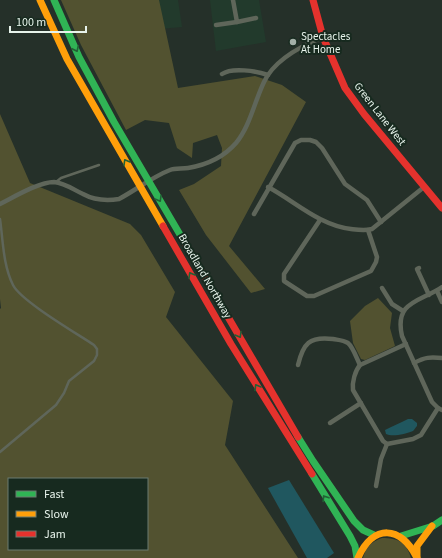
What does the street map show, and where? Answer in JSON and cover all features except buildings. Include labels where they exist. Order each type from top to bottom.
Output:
[{"type":"main road","name":"Broadland Northway","points":[[40,0],[66,59],[235,350],[350,536],[355,546],[358,558]]},
{"type":"main road","name":"Broadland Northway","points":[[54,0],[79,57],[114,122],[293,428],[313,461],[354,521],[363,530],[374,535]]},
{"type":"main road","name":"Green Lane West","points":[[313,0],[323,37],[345,88],[364,114],[442,208]]},
{"type":"main road","points":[[358,558],[361,548],[365,542],[374,535],[387,533],[402,536],[433,526],[442,520]]},
{"type":"main road","points":[[417,558],[417,546],[433,526]]},
{"type":"main road","points":[[402,536],[410,544],[417,558]]},
{"type":"street","points":[[233,0],[237,22]]},
{"type":"street","points":[[216,25],[256,18]]},
{"type":"street","points":[[0,204],[21,192],[56,182],[70,186],[84,195],[97,199],[119,199],[170,170],[209,163],[221,156],[235,144],[247,125],[268,75],[275,67],[289,55],[323,37]]},
{"type":"street","points":[[222,74],[226,71],[232,70],[268,75]]},
{"type":"street","points":[[254,214],[295,142],[310,140],[316,142],[322,148],[345,184],[367,200],[381,222]]},
{"type":"street","points":[[268,187],[326,223],[341,228],[365,231],[372,229],[424,187]]},
{"type":"street","points":[[320,220],[284,274],[284,281],[307,296],[314,296],[371,271],[377,257],[368,230]]},
{"type":"street","points":[[419,268],[417,269],[429,295]]},
{"type":"street","points":[[387,444],[413,439],[421,435],[440,409],[432,402],[414,363],[400,327],[403,310],[411,303],[442,287]]},
{"type":"street","points":[[382,288],[392,304],[403,310]]},
{"type":"street","points":[[437,290],[442,302]]},
{"type":"street","points":[[298,365],[300,355],[307,344],[318,338],[343,341],[349,344],[360,365]]},
{"type":"street","points":[[387,444],[383,441],[353,390],[352,384],[357,369],[360,365],[406,344]]},
{"type":"street","points":[[414,363],[424,358],[442,358]]},
{"type":"street","points":[[330,423],[362,403]]},
{"type":"street","points":[[376,486],[381,459],[387,444]]},
{"type":"lane","points":[[56,182],[61,178],[100,165]]},
{"type":"lane","points":[[0,218],[7,271],[13,286],[25,299],[94,345],[97,349],[97,355],[94,361],[69,381],[64,393],[56,405],[0,452]]},
{"type":"shaded area","points":[[61,0],[159,0],[178,88],[255,76],[282,85],[306,102],[229,246],[265,289],[251,293],[206,235],[179,190],[194,184],[221,166],[222,148],[217,135],[193,143],[192,158],[177,148],[169,123],[145,120],[126,130],[81,45]]},
{"type":"shaded area","points":[[145,0],[178,0],[182,27],[148,30]]},
{"type":"shaded area","points":[[210,0],[259,0],[266,42],[216,51]]},
{"type":"shaded area","points":[[0,114],[30,183],[130,224],[141,235],[175,292],[166,317],[233,401],[225,445],[298,558],[0,558]]},
{"type":"shaded area","points":[[378,298],[392,313],[390,328],[395,346],[365,360],[361,359],[353,343],[350,321],[365,306]]},
{"type":"shaded area","points":[[382,538],[393,539],[401,542],[407,548],[411,558],[363,558],[370,545]]},
{"type":"water","points":[[408,419],[412,419],[417,423],[417,426],[413,431],[399,435],[386,434],[385,430]]},
{"type":"water","points":[[289,480],[334,553],[327,558],[307,558],[268,488]]},
{"type":"traffic: fast","points":[[54,0],[79,57],[114,122],[182,238]]},
{"type":"traffic: fast","points":[[298,437],[354,521],[363,530],[374,535]]},
{"type":"traffic: fast","points":[[312,474],[350,536],[355,546],[357,558]]},
{"type":"traffic: fast","points":[[401,536],[433,526],[442,520]]},
{"type":"traffic: slow","points":[[40,0],[67,59],[163,226]]},
{"type":"traffic: slow","points":[[417,557],[417,546],[432,526]]},
{"type":"traffic: slow","points":[[358,558],[364,547],[371,539],[379,534],[387,533],[403,539],[417,558]]},
{"type":"traffic: jam","points":[[313,0],[323,37],[345,88],[364,114],[442,208]]},
{"type":"traffic: jam","points":[[163,226],[231,344],[312,474]]},
{"type":"traffic: jam","points":[[182,238],[298,437]]},
{"type":"place","name":"Spectacles At Home","points":[[293,42]]}]
